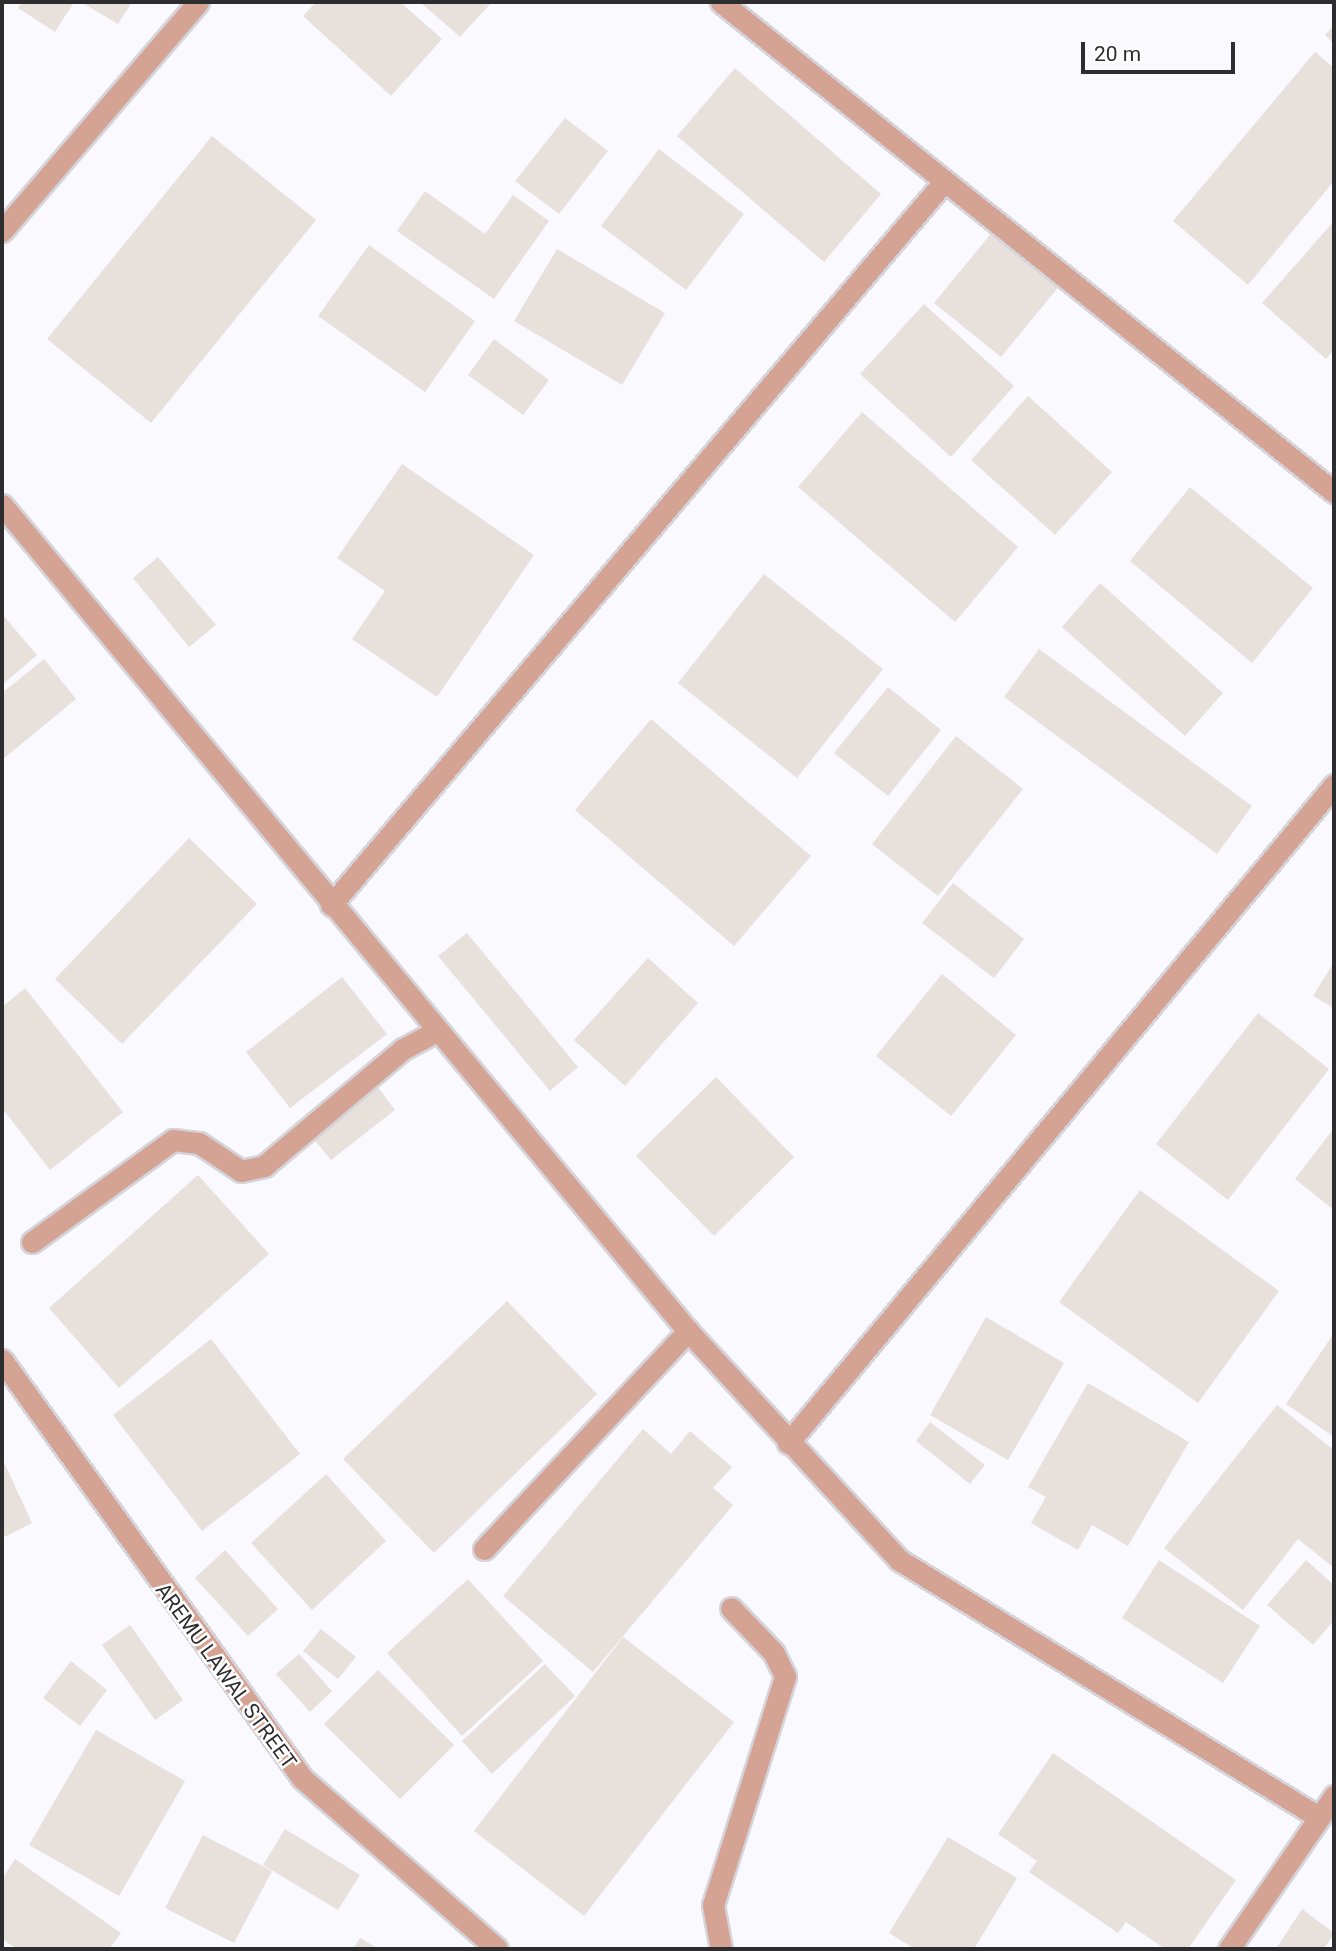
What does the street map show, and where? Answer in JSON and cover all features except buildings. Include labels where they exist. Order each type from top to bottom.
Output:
[{"type":"street","points":[[2,231],[198,2]]},
{"type":"street","points":[[721,2],[942,184],[1334,492]]},
{"type":"street","points":[[331,905],[942,184]]},
{"type":"street","points":[[2,505],[435,1032],[688,1331],[788,1443],[899,1560],[1318,1817]]},
{"type":"street","points":[[788,1443],[1334,785]]},
{"type":"street","points":[[32,1241],[173,1140],[199,1143],[241,1171],[264,1166],[403,1049],[435,1032]]},
{"type":"street","points":[[484,1549],[688,1331]]},
{"type":"street","name":"AREMU LAWAL STREET","points":[[2,1360],[302,1778],[471,1943],[497,1949]]},
{"type":"street","points":[[721,1949],[713,1905],[785,1676],[774,1653],[731,1608]]},
{"type":"street","points":[[1229,1949],[1334,1796]]}]
